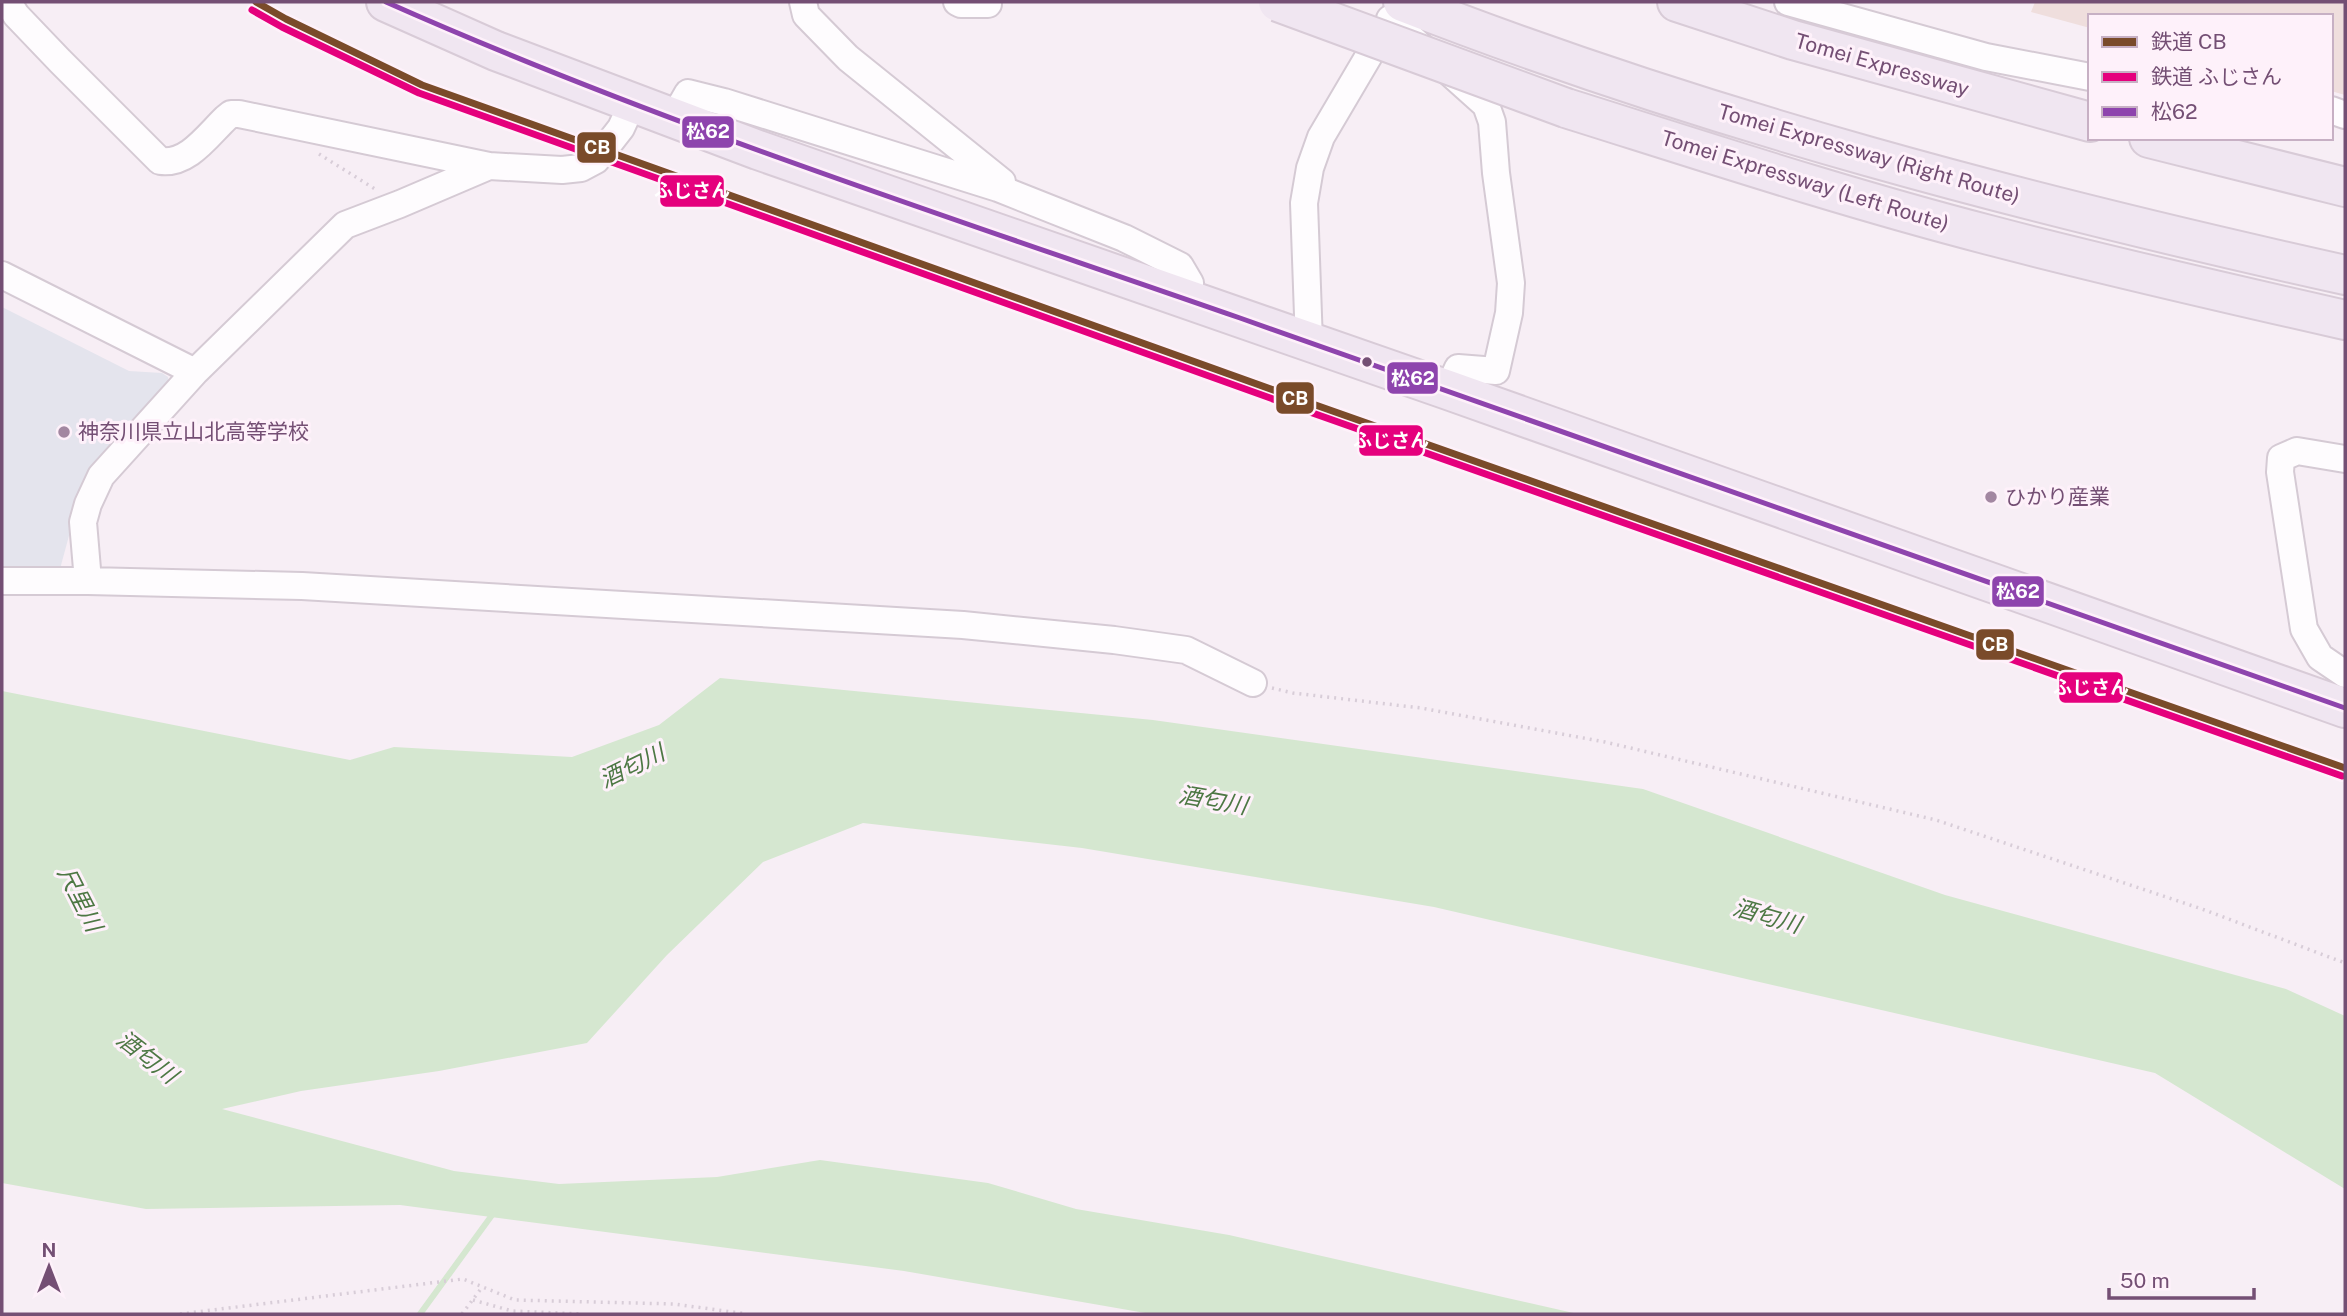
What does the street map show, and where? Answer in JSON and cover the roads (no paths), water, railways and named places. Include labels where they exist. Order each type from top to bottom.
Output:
[{"type":"highway","points":[[386,2],[496,51],[673,119],[2345,708]]},
{"type":"highway","name":"Tomei Expressway (Left Route)","points":[[1278,2],[1566,108],[1772,173],[1987,234],[2211,290],[2345,320]]},
{"type":"highway","name":"Tomei Expressway","points":[[1676,2],[1793,40],[2088,121]]},
{"type":"highway","name":"Tomei Expressway (Right Route)","points":[[1398,8],[1785,132],[1999,192],[2219,247],[2345,275]]},
{"type":"highway","points":[[2157,140],[2345,187]]},
{"type":"street","points":[[8,2],[16,15],[160,161],[170,162],[185,157],[231,114],[239,114],[489,166],[562,170],[581,168],[604,152],[621,128],[632,104]]},
{"type":"street","points":[[803,2],[806,15],[848,58],[1003,182],[1006,192]]},
{"type":"street","points":[[957,2],[988,4]]},
{"type":"street","points":[[1788,2],[1986,57],[2088,77]]},
{"type":"street","points":[[1310,343],[1304,203],[1310,168],[1321,137],[1398,8],[1486,105],[1492,122],[1511,283],[1508,313],[1496,371],[1458,368],[1448,390]]},
{"type":"street","points":[[673,119],[688,93],[724,102],[1006,192],[1124,238],[1180,266],[1190,284],[1186,300]]},
{"type":"street","points":[[88,582],[83,522],[101,476],[195,372],[345,225],[489,166]]},
{"type":"street","points":[[2,275],[195,372]]},
{"type":"street","points":[[2345,459],[2297,451],[2281,458],[2280,472],[2304,629],[2320,657],[2345,674]]},
{"type":"street","points":[[2,581],[302,586],[963,625],[1186,650],[1253,683]]},
{"type":"water","points":[[720,678],[1153,720],[1643,789],[1945,895],[2286,989],[2345,1016],[2345,1189],[2155,1073],[1434,907],[1082,848],[863,823],[763,862],[667,955],[587,1043],[439,1071],[301,1091],[222,1109],[454,1171],[559,1184],[717,1177],[820,1160],[988,1183],[1076,1209],[1229,1235],[1578,1314],[1151,1314],[904,1271],[400,1205],[146,1209],[2,1183],[2,691],[350,760],[394,747],[572,757],[659,725]]},
{"type":"waterway","points":[[420,1314],[495,1211]]},
{"type":"rail line","name":"CB","points":[[256,2],[422,85],[1290,396],[2345,768]]},
{"type":"rail line","name":"ふじさん","points":[[252,10],[419,93],[1287,404],[2342,776]]},
{"type":"place","name":"神奈川県立山北高等学校","points":[[64,432]]},
{"type":"place","name":"ひかり産業","points":[[1991,497]]},
{"type":"water label","name":"酒匂川","points":[[632,766]]},
{"type":"water label","name":"酒匂川","points":[[1213,800]]},
{"type":"water label","name":"尺里川","points":[[80,899]]},
{"type":"water label","name":"酒匂川","points":[[1767,916]]},
{"type":"water label","name":"酒匂川","points":[[147,1057]]}]
